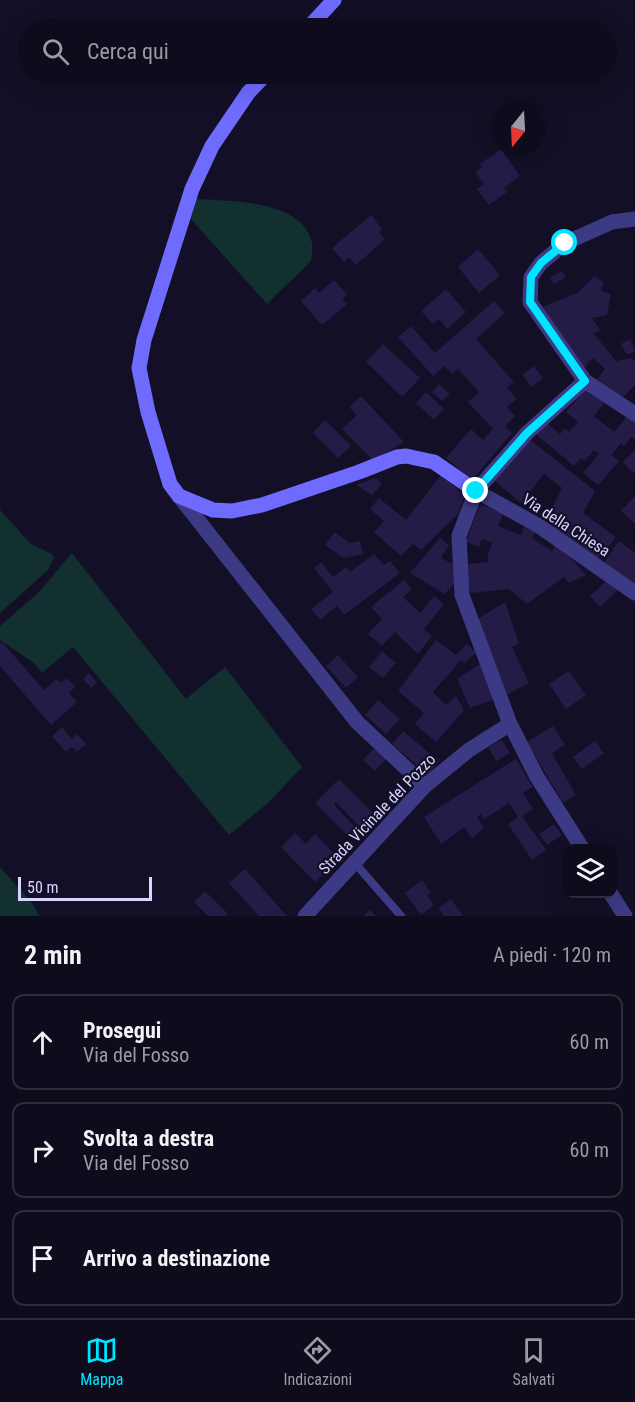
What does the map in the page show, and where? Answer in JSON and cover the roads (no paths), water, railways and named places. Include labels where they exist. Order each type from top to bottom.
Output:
[{"type":"street","points":[[317,18],[334,0]]},
{"type":"street","points":[[257,84],[212,146],[192,189],[144,340],[139,368],[148,412],[170,484],[357,722],[425,786]]},
{"type":"street","points":[[635,219],[612,222],[565,243],[541,263],[531,277],[530,302],[585,381],[635,414]]},
{"type":"street","points":[[579,844],[537,777],[510,724],[462,596],[459,536],[476,491],[527,433],[585,381]]},
{"type":"street","points":[[179,495],[213,510],[248,508],[359,472],[397,457],[406,456],[434,462],[476,491]]},
{"type":"street","name":"Via della Chiesa","points":[[476,491],[539,526],[635,593]]},
{"type":"street","name":"Strada Vicinale del Pozzo","points":[[305,916],[425,786],[469,750],[510,724]]},
{"type":"street","points":[[614,898],[625,916]]},
{"type":"lane","points":[[354,862],[401,916]]}]
